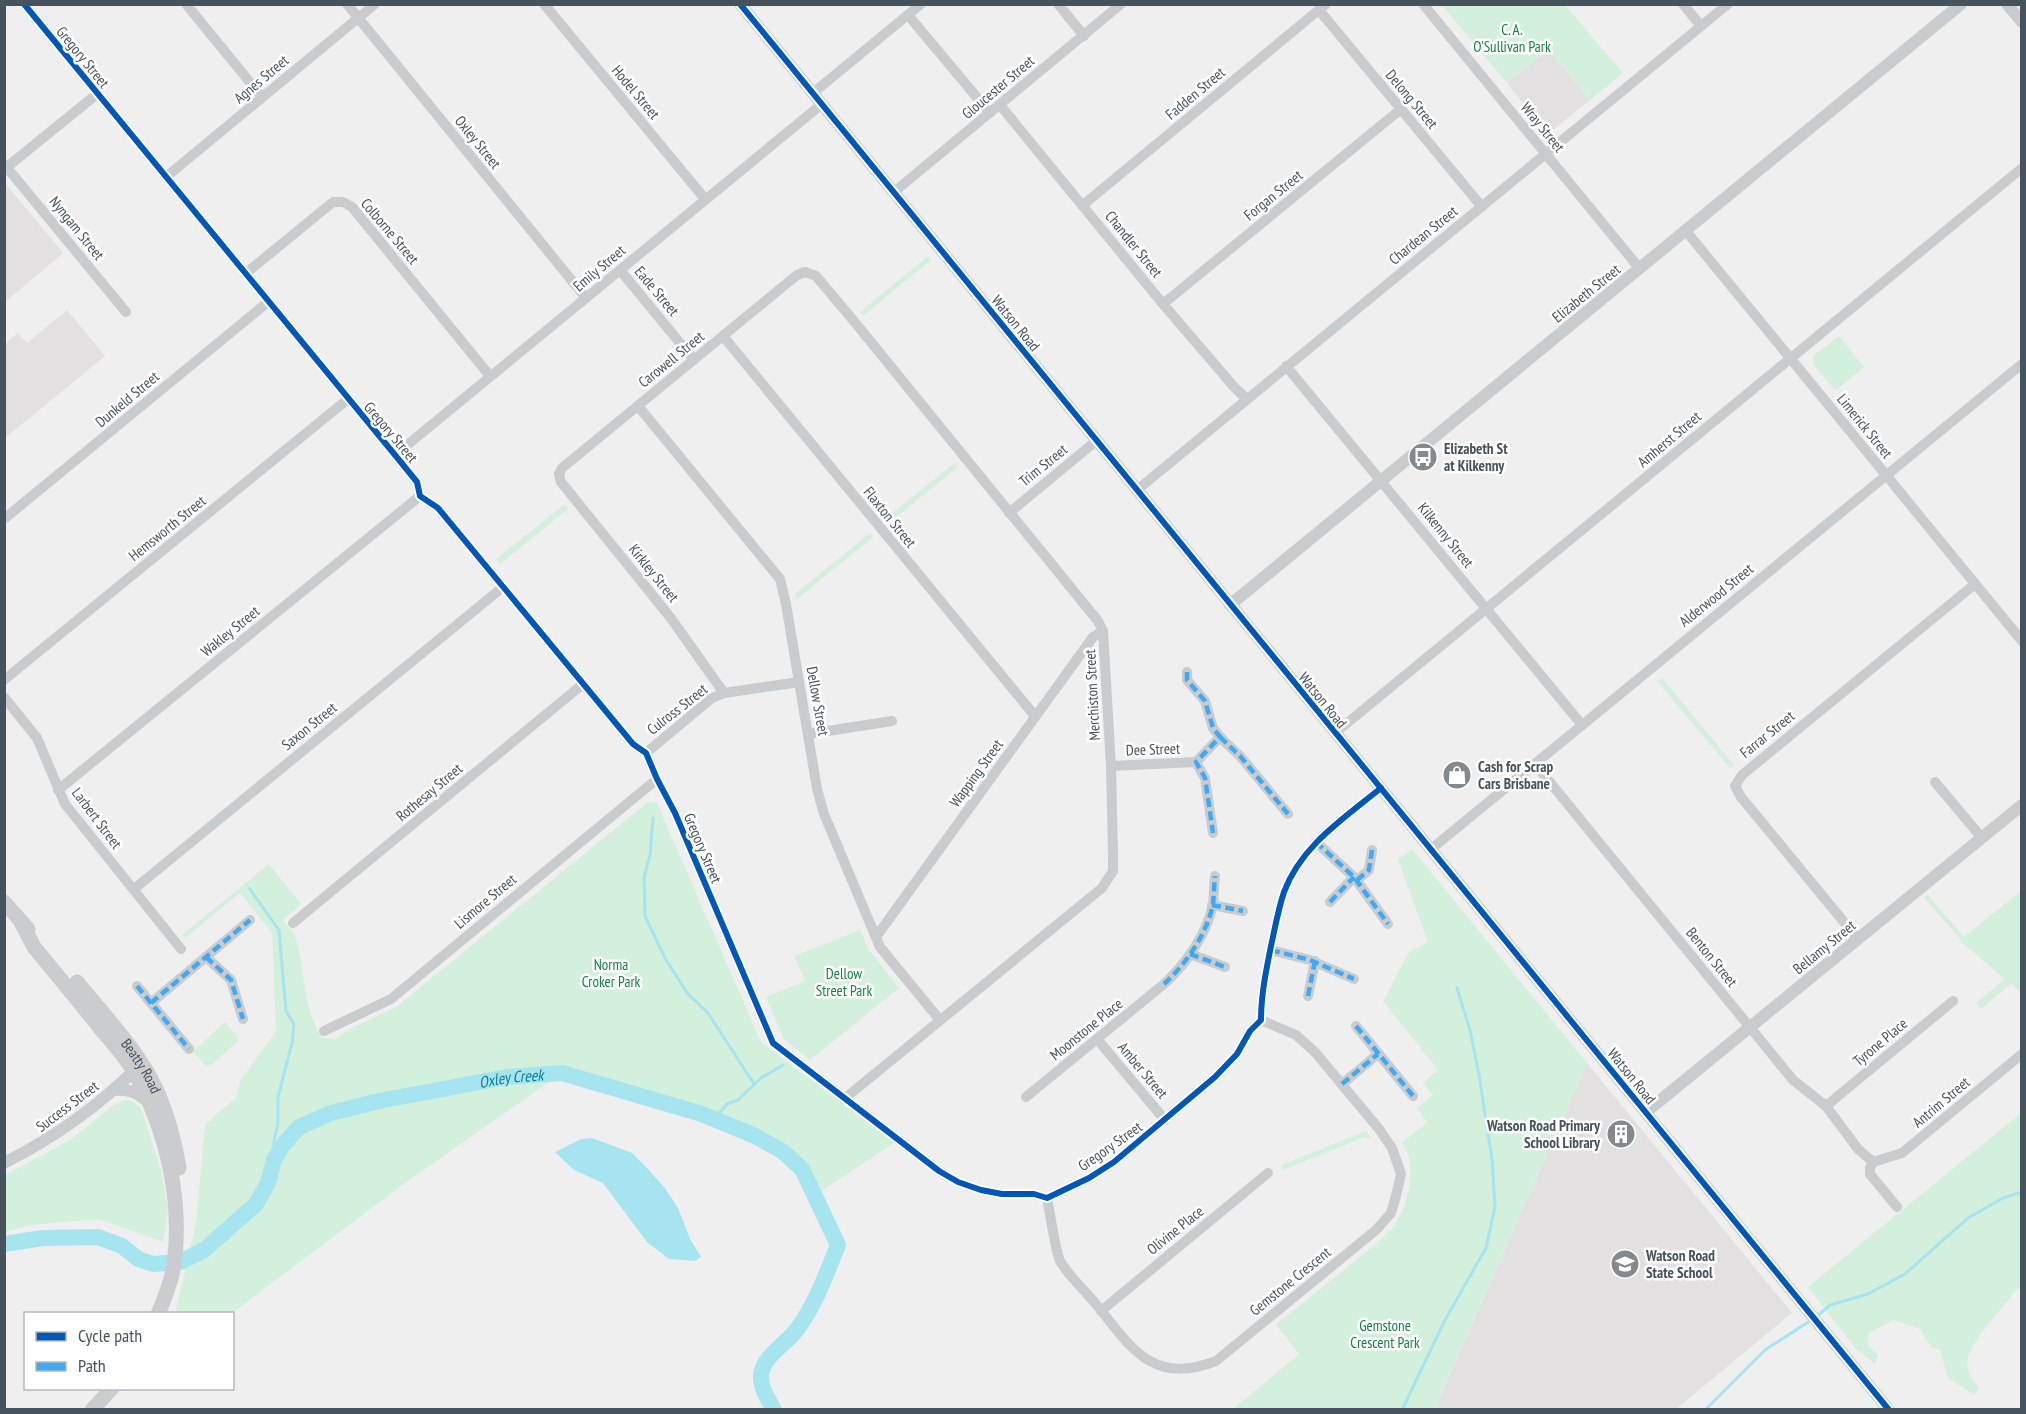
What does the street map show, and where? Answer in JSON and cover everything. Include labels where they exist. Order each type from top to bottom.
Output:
[{"type":"main road","name":"Beatty Road","points":[[4,902],[74,979],[137,1068],[166,1154],[173,1189],[176,1245]]},
{"type":"main road","name":"Beatty Road","points":[[137,1068],[150,1077],[166,1114],[176,1150],[181,1184],[182,1221],[172,1272],[159,1312]]},
{"type":"main road","points":[[92,1410],[111,1390]]},
{"type":"street","name":"Gregory Street","points":[[24,4],[417,482],[420,496],[438,508],[633,744],[646,753],[675,813],[772,1043],[939,1171],[958,1182],[1002,1194],[1034,1194],[1047,1198],[1089,1178],[1114,1162],[1165,1120],[1215,1077],[1237,1054],[1250,1031],[1261,1020]]},
{"type":"street","points":[[186,4],[262,97]]},
{"type":"street","name":"Oxley Street","points":[[347,4],[586,298]]},
{"type":"street","name":"Agnes Street","points":[[166,177],[375,4]]},
{"type":"street","name":"Hodel Street","points":[[544,4],[705,200]]},
{"type":"street","name":"Watson Road","points":[[740,4],[1889,1410]]},
{"type":"street","points":[[813,93],[921,4]]},
{"type":"street","points":[[1058,4],[1084,36]]},
{"type":"street","name":"Gloucester Street","points":[[894,192],[1121,4]]},
{"type":"street","name":"Wray Street","points":[[1423,4],[1640,269]]},
{"type":"street","points":[[1683,4],[1701,26]]},
{"type":"street","name":"Chardean Street","points":[[1137,490],[1728,4]]},
{"type":"street","name":"Elizabeth Street","points":[[1230,605],[1961,4]]},
{"type":"street","points":[[2007,4],[2022,22]]},
{"type":"street","name":"Delong Street","points":[[1323,7],[1401,109],[1482,207]]},
{"type":"street","name":"Fadden Street","points":[[1083,205],[1323,7]]},
{"type":"street","points":[[908,15],[990,113]]},
{"type":"street","points":[[6,166],[97,94]]},
{"type":"street","name":"Emily Street","points":[[395,455],[822,104]]},
{"type":"street","name":"Chandler Street","points":[[1000,105],[1163,304],[1221,373],[1247,399]]},
{"type":"street","name":"Forgan Street","points":[[1163,304],[1401,109]]},
{"type":"street","name":"Nyngam Street","points":[[6,166],[126,312]]},
{"type":"street","name":"Amherst Street","points":[[1335,733],[2022,168]]},
{"type":"street","name":"Colborne Street","points":[[245,274],[333,202],[343,202],[352,207],[490,376]]},
{"type":"street","name":"Limerick Street","points":[[1686,231],[2022,641]]},
{"type":"street","name":"Eade Street","points":[[620,270],[694,360]]},
{"type":"street","name":"Carowell Street","points":[[559,474],[562,468],[797,274],[806,272]]},
{"type":"street","name":"Merchiston Street","points":[[806,272],[816,276],[1098,621],[1103,631],[1111,766],[1113,871],[1102,888],[844,1099]]},
{"type":"street","name":"Dunkeld Street","points":[[4,519],[268,302]]},
{"type":"street","name":"Flaxton Street","points":[[723,336],[1035,716]]},
{"type":"street","name":"Alderwood Street","points":[[1430,850],[2022,364]]},
{"type":"street","name":"Kilkenny Street","points":[[1286,366],[1582,725]]},
{"type":"street","name":"Hemsworth Street","points":[[4,680],[348,399]]},
{"type":"street","name":"Dellow Street","points":[[638,406],[780,579],[817,789],[824,814],[880,947],[939,1019]]},
{"type":"street","name":"Trim Street","points":[[1009,513],[1096,441]]},
{"type":"street","name":"Kirkley Street","points":[[559,474],[561,482],[670,617],[724,693]]},
{"type":"street","name":"Wakley Street","points":[[58,790],[420,496]]},
{"type":"street","name":"Farrar Street","points":[[1858,939],[1741,797],[1735,786],[1742,774],[1975,584]]},
{"type":"street","name":"Saxon Street","points":[[134,889],[503,587]]},
{"type":"street","name":"Wapping Street","points":[[876,937],[1093,637],[1103,631]]},
{"type":"street","points":[[1187,672],[1187,680],[1205,701],[1213,728],[1240,756],[1288,814]]},
{"type":"street","name":"Culross Street","points":[[646,753],[712,698],[724,693],[799,682]]},
{"type":"street","name":"Rothesay Street","points":[[293,923],[583,684]]},
{"type":"street","name":"Larbert Street","points":[[4,697],[37,738],[65,804],[181,949]]},
{"type":"street","points":[[808,734],[892,721]]},
{"type":"street","points":[[1213,833],[1205,778],[1196,762],[1220,737]]},
{"type":"street","name":"Dee Street","points":[[1111,766],[1196,762]]},
{"type":"street","name":"Benton Street","points":[[1535,764],[1793,1080],[1826,1106],[1858,1149],[1873,1162]]},
{"type":"street","name":"Lismore Street","points":[[324,1030],[391,999],[657,779]]},
{"type":"street","points":[[1935,782],[1982,838]]},
{"type":"street","points":[[1261,1020],[1261,1001],[1285,890],[1299,864],[1316,842],[1381,788]]},
{"type":"street","name":"Bellamy Street","points":[[1646,1112],[2022,805]]},
{"type":"street","points":[[1316,842],[1356,878],[1388,924]]},
{"type":"street","points":[[1330,902],[1356,878],[1369,870],[1372,850]]},
{"type":"street","name":"Moonstone Place","points":[[1026,1097],[1184,965],[1206,924],[1212,905],[1215,876]]},
{"type":"street","points":[[1212,905],[1244,911]]},
{"type":"street","points":[[151,1003],[250,920]]},
{"type":"street","points":[[1271,950],[1315,961],[1354,979]]},
{"type":"street","points":[[1190,954],[1225,967]]},
{"type":"street","points":[[206,957],[231,980],[243,1019]]},
{"type":"street","points":[[1308,996],[1315,961]]},
{"type":"street","points":[[137,986],[189,1049]]},
{"type":"street","name":"Tyrone Place","points":[[1826,1106],[1953,1001]]},
{"type":"street","name":"Gemstone Crescent","points":[[1047,1198],[1060,1260],[1134,1350],[1152,1363],[1171,1369],[1196,1369],[1216,1361],[1376,1230],[1391,1213],[1401,1173],[1392,1148],[1315,1052],[1296,1035],[1261,1020]]},
{"type":"street","points":[[1356,1026],[1413,1096]]},
{"type":"street","name":"Amber Street","points":[[1097,1039],[1165,1120]]},
{"type":"street","points":[[1342,1084],[1378,1054]]},
{"type":"street","name":"Antrim Street","points":[[1873,1162],[1902,1153],[2022,1054]]},
{"type":"street","name":"Success Street","points":[[4,1163],[42,1144],[67,1127],[137,1068]]},
{"type":"street","points":[[113,1090],[126,1089],[138,1093],[149,1103]]},
{"type":"street","points":[[1873,1162],[1870,1174],[1897,1207]]},
{"type":"street","name":"Olivine Place","points":[[1101,1311],[1268,1173]]},
{"type":"shaded area","points":[[1548,50],[1590,100],[1548,134],[1507,83]]},
{"type":"shaded area","points":[[4,182],[63,253],[5,302],[4,302]]},
{"type":"shaded area","points":[[67,310],[105,356],[5,438],[5,344],[18,333],[27,343]]},
{"type":"shaded area","name":"Watson Road State School","points":[[1587,1063],[1792,1313],[1676,1409],[1434,1410]]},
{"type":"green space","name":"C. A. O'Sullivan Park","points":[[1442,5],[1565,5],[1623,73],[1590,100],[1548,50],[1507,83]]},
{"type":"green space","points":[[928,256],[931,260],[863,316],[860,312]]},
{"type":"green space","points":[[1839,336],[1864,367],[1835,391],[1813,364],[1813,356]]},
{"type":"green space","points":[[955,463],[958,467],[890,522],[886,518]]},
{"type":"green space","points":[[565,504],[568,509],[500,564],[496,559]]},
{"type":"green space","points":[[870,533],[873,537],[796,600],[795,594]]},
{"type":"green space","points":[[1662,678],[1734,765],[1730,768],[1657,681]]},
{"type":"green space","name":"Norma Croker Park","points":[[648,802],[657,803],[761,1042],[894,1143],[814,1196],[801,1169],[782,1151],[755,1136],[702,1114],[562,1073],[405,1183],[233,1312],[175,1312],[196,1223],[205,1125],[236,1097],[240,1081],[276,1031],[272,933],[240,893],[185,938],[182,935],[269,864],[301,904],[283,920],[296,939],[311,1015],[323,1038],[335,1039],[350,1029],[396,1007]]},
{"type":"green space","name":"Gemstone Crescent Park","points":[[1412,849],[1587,1063],[1434,1409],[1233,1409],[1299,1354],[1276,1325],[1376,1244],[1395,1225],[1404,1207],[1409,1188],[1410,1171],[1409,1156],[1402,1143],[1427,1122],[1417,1108],[1433,1095],[1423,1083],[1438,1070],[1383,1001],[1409,952],[1428,942],[1398,860]]},
{"type":"green space","points":[[2021,891],[2021,992],[2011,984],[1981,1009],[1976,1003],[2005,979],[1960,941],[1924,898],[1928,895],[1964,937]]},
{"type":"green space","name":"Dellow Street Park","points":[[860,930],[869,950],[899,988],[810,1060],[784,1039],[766,997],[805,981],[794,956]]},
{"type":"green space","points":[[225,1022],[238,1037],[237,1042],[210,1066],[205,1066],[193,1051]]},
{"type":"green space","points":[[124,1100],[133,1101],[141,1108],[161,1170],[168,1211],[163,1242],[99,1219],[30,1225],[5,1232],[5,1175],[70,1140],[115,1104]]},
{"type":"green space","points":[[2021,1113],[2021,1288],[2017,1289],[1975,1342],[1968,1358],[1968,1370],[1979,1388],[1974,1395],[1948,1378],[1940,1350],[1931,1347],[1920,1329],[1894,1320],[1869,1333],[1867,1344],[1878,1355],[1875,1364],[1856,1349],[1808,1287]]},
{"type":"green space","points":[[1366,1131],[1372,1139],[1365,1137],[1283,1170],[1281,1165]]},
{"type":"water","points":[[592,1138],[632,1153],[646,1167],[664,1187],[678,1208],[690,1239],[701,1257],[695,1261],[669,1259],[647,1242],[603,1183],[574,1170],[555,1152],[581,1139]]},
{"type":"waterway","points":[[653,818],[650,855],[644,877],[645,916],[666,960],[688,994],[708,1013],[754,1084]]},
{"type":"waterway","points":[[249,888],[279,930],[286,1011],[294,1024],[292,1043],[278,1097],[274,1160]]},
{"type":"waterway","points":[[1402,1410],[1445,1320],[1486,1248],[1495,1207],[1492,1159],[1479,1075],[1470,1030],[1457,988]]},
{"type":"waterway","points":[[714,1119],[727,1104],[738,1100],[761,1078],[783,1065]]},
{"type":"waterway","name":"Oxley Creek","points":[[4,1244],[43,1238],[98,1237],[122,1246],[138,1259],[153,1264],[180,1262],[204,1250],[256,1204],[268,1183],[274,1160],[283,1145],[299,1127],[331,1113],[379,1101],[507,1077],[562,1073],[702,1114],[755,1136],[782,1151],[802,1169],[838,1245],[808,1312],[795,1332],[770,1357],[763,1369],[762,1384],[774,1410]]},
{"type":"waterway","points":[[1816,1317],[1830,1305],[1868,1294],[1905,1274],[1968,1218],[2003,1198],[2022,1192]]},
{"type":"waterway","points":[[1705,1410],[1765,1350],[1810,1321]]},
{"type":"marked path","points":[[1187,672],[1187,680],[1205,701],[1213,728],[1220,737],[1196,762],[1205,778],[1213,833]]},
{"type":"marked path","points":[[1220,737],[1240,756],[1288,814]]},
{"type":"marked path","points":[[1316,842],[1354,877],[1388,924]]},
{"type":"marked path","points":[[1357,880],[1369,870],[1372,850]]},
{"type":"marked path","points":[[1164,984],[1188,958],[1201,937],[1213,904],[1215,876]]},
{"type":"marked path","points":[[1330,902],[1354,877]]},
{"type":"marked path","points":[[1212,905],[1243,911]]},
{"type":"marked path","points":[[151,1003],[250,920]]},
{"type":"marked path","points":[[1271,950],[1310,960],[1354,979]]},
{"type":"marked path","points":[[1190,954],[1225,967]]},
{"type":"marked path","points":[[206,957],[231,980],[243,1019]]},
{"type":"marked path","points":[[1308,996],[1315,961]]},
{"type":"marked path","points":[[137,986],[189,1049]]},
{"type":"marked path","points":[[1356,1026],[1413,1096]]},
{"type":"marked path","points":[[1342,1084],[1378,1054]]},
{"type":"cycle path","points":[[24,4],[417,482],[420,496],[438,508],[633,744],[646,753],[675,813],[773,1043],[939,1171],[958,1182],[1002,1194],[1034,1194],[1047,1198],[1089,1178],[1114,1162],[1215,1077],[1237,1054],[1250,1031],[1261,1020],[1263,992],[1278,912],[1292,876],[1301,861],[1325,834],[1381,788]]},
{"type":"cycle path","points":[[740,4],[1889,1410]]},
{"type":"place","name":"Elizabeth St at Kilkenny","points":[[1423,457]]},
{"type":"place","name":"Cash for Scrap Cars Brisbane","points":[[1457,775]]},
{"type":"place","name":"Watson Road Primary School Library","points":[[1621,1134]]},
{"type":"place","name":"Watson Road State School","points":[[1625,1264]]}]
